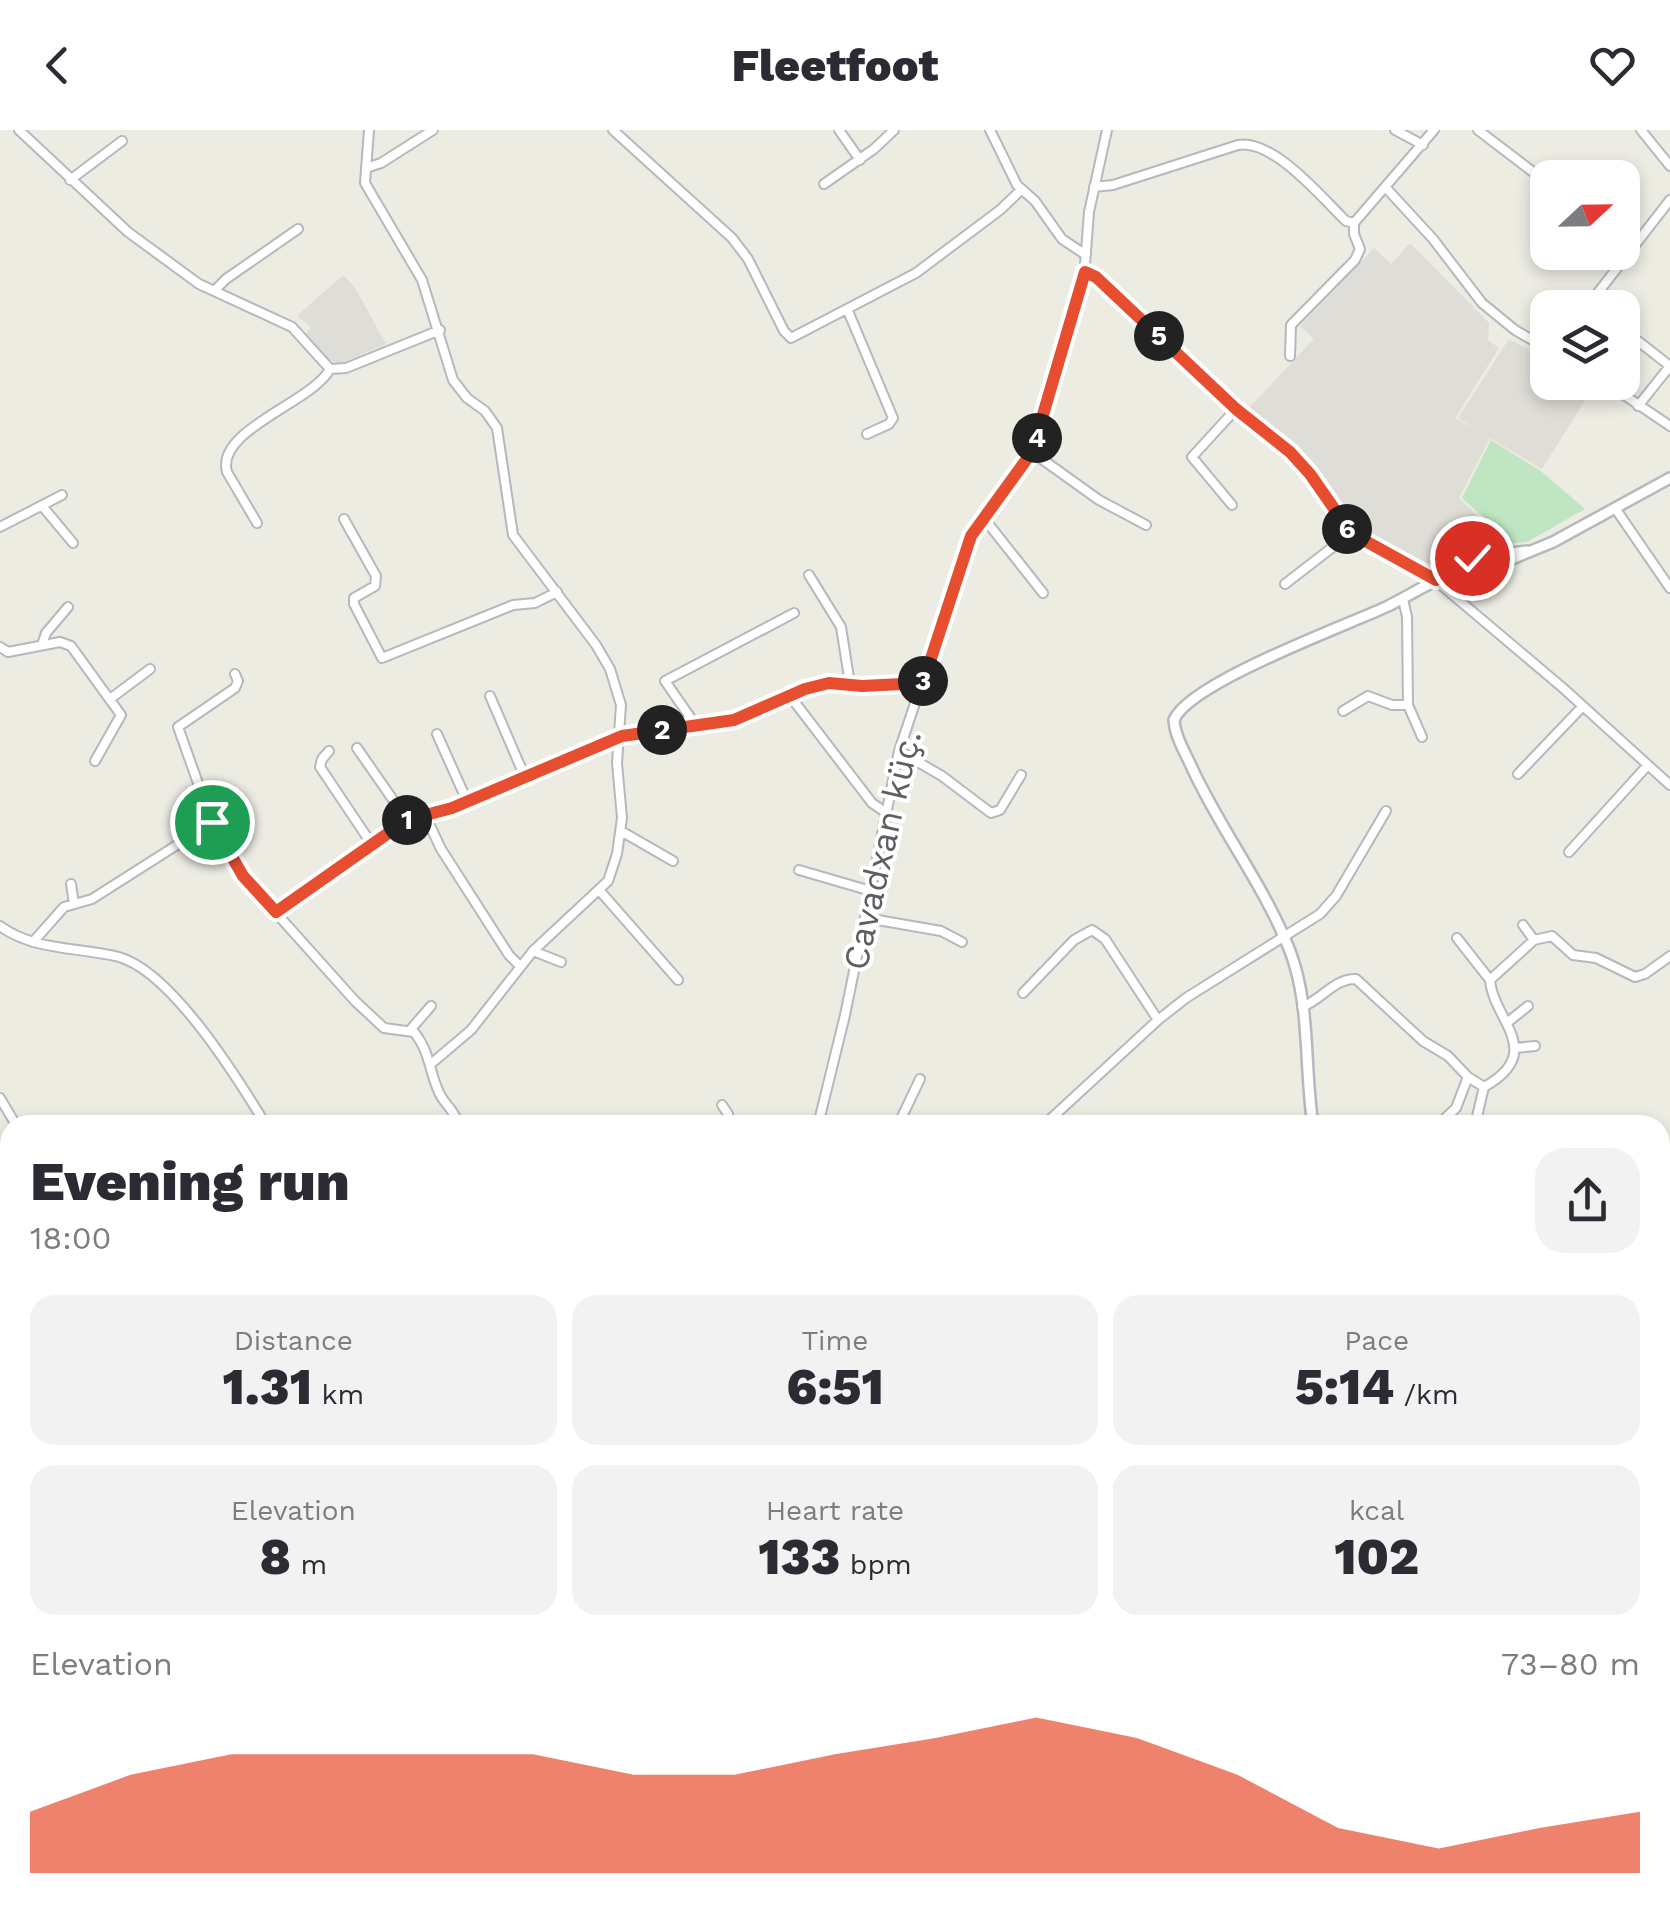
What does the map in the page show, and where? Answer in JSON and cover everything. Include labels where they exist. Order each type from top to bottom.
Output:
[{"type":"street","points":[[19,130],[128,232],[214,292],[292,327],[330,369]]},
{"type":"street","points":[[368,130],[368,189],[422,280],[453,380],[497,428],[513,535],[610,669],[621,705],[622,736],[617,763],[621,831],[614,868],[600,891],[533,951],[471,1030],[432,1063]]},
{"type":"street","points":[[366,168],[434,130]]},
{"type":"street","points":[[613,130],[732,238],[748,259],[788,336],[794,338],[928,265],[1021,190]]},
{"type":"street","points":[[840,130],[860,160]]},
{"type":"street","points":[[824,184],[894,130]]},
{"type":"street","points":[[990,130],[1021,190],[1035,200],[1062,240],[1086,255]]},
{"type":"street","name":"Cavadxan küç.","points":[[820,1115],[866,918],[899,751],[971,536],[1032,452],[1085,272],[1094,186],[1107,130]]},
{"type":"street","points":[[1395,130],[1423,145]]},
{"type":"street","points":[[1290,356],[1291,325],[1355,260],[1360,249],[1354,223],[1434,130]]},
{"type":"street","points":[[1478,130],[1530,170]]},
{"type":"street","points":[[1641,130],[1670,166]]},
{"type":"street","points":[[70,180],[122,142]]},
{"type":"street","points":[[1094,186],[1113,185],[1238,144],[1252,144],[1284,162],[1346,221],[1354,223]]},
{"type":"street","points":[[1386,189],[1434,239],[1482,302],[1498,318],[1530,338]]},
{"type":"street","points":[[1600,290],[1670,200]]},
{"type":"street","points":[[214,292],[226,279],[298,230]]},
{"type":"street","points":[[1085,272],[1096,277],[1236,409],[1300,462],[1351,533],[1439,579],[1466,608],[1670,786]]},
{"type":"street","points":[[848,310],[893,418],[889,424],[867,434]]},
{"type":"street","points":[[330,369],[346,368],[440,330]]},
{"type":"street","points":[[1638,406],[1670,366],[1640,342]]},
{"type":"street","points":[[257,524],[227,472],[229,454],[262,420],[321,383],[330,369]]},
{"type":"street","points":[[1630,400],[1670,426]]},
{"type":"street","points":[[1232,506],[1192,457],[1236,409]]},
{"type":"street","points":[[1032,452],[1099,500],[1146,524]]},
{"type":"street","points":[[1439,579],[1477,573],[1534,550],[1670,478]]},
{"type":"street","points":[[0,527],[62,495]]},
{"type":"street","points":[[43,507],[73,543]]},
{"type":"street","points":[[1615,508],[1670,588]]},
{"type":"street","points":[[983,518],[1043,593]]},
{"type":"street","points":[[344,519],[376,576],[375,586],[359,594],[354,604],[382,658],[512,605],[535,603],[556,592]]},
{"type":"street","points":[[1285,584],[1351,533]]},
{"type":"street","points":[[1312,1115],[1298,976],[1264,896],[1202,790],[1174,720],[1183,706],[1242,671],[1403,599],[1472,558],[1534,550]]},
{"type":"street","points":[[1466,608],[1460,588],[1483,565],[1472,558]]},
{"type":"street","points":[[809,575],[841,627],[850,684]]},
{"type":"street","points":[[1403,599],[1407,616],[1408,704],[1422,737]]},
{"type":"street","points":[[42,645],[46,633],[68,607]]},
{"type":"street","points":[[692,726],[690,716],[665,681],[794,613]]},
{"type":"street","points":[[0,647],[8,652],[65,642],[71,646],[120,712],[120,720],[95,761]]},
{"type":"street","points":[[110,699],[150,670]]},
{"type":"street","points":[[235,674],[235,688],[178,727],[212,822],[243,876],[384,1028],[411,1030]]},
{"type":"street","points":[[276,912],[407,820],[467,801],[622,736],[748,716],[829,683],[923,683]]},
{"type":"street","points":[[490,696],[524,774]]},
{"type":"street","points":[[790,696],[872,802],[885,812]]},
{"type":"street","points":[[1343,711],[1368,696],[1392,705],[1408,704]]},
{"type":"street","points":[[1518,774],[1582,706]]},
{"type":"street","points":[[437,734],[467,801]]},
{"type":"street","points":[[357,748],[407,820]]},
{"type":"street","points":[[329,751],[320,768],[373,846]]},
{"type":"street","points":[[899,751],[942,776],[992,813],[1000,810],[1021,775]]},
{"type":"street","points":[[1569,852],[1647,766]]},
{"type":"street","points":[[1055,1115],[1158,1020],[1212,979],[1302,928],[1329,906],[1386,811]]},
{"type":"street","points":[[426,817],[441,849],[520,966]]},
{"type":"street","points":[[33,942],[64,907],[92,899],[212,822]]},
{"type":"street","points":[[621,831],[673,861]]},
{"type":"street","points":[[799,870],[871,891]]},
{"type":"street","points":[[71,884],[74,904]]},
{"type":"street","points":[[600,891],[678,980]]},
{"type":"street","points":[[866,918],[941,930],[962,942]]},
{"type":"street","points":[[1523,925],[1534,940]]},
{"type":"street","points":[[0,926],[33,942],[112,956],[142,967],[206,1035],[259,1115]]},
{"type":"street","points":[[1023,993],[1074,940],[1092,930],[1106,939],[1158,1020]]},
{"type":"street","points":[[1490,980],[1534,940],[1552,936],[1573,955],[1596,958],[1634,977],[1670,956]]},
{"type":"street","points":[[1457,938],[1490,980],[1514,1048],[1508,1064],[1484,1086],[1477,1115]]},
{"type":"street","points":[[533,951],[560,962]]},
{"type":"street","points":[[1302,1007],[1345,979],[1356,979],[1423,1041],[1484,1086]]},
{"type":"street","points":[[411,1030],[431,1006]]},
{"type":"street","points":[[1508,1022],[1528,1006]]},
{"type":"street","points":[[411,1030],[432,1063],[436,1085],[453,1115]]},
{"type":"street","points":[[1514,1048],[1535,1046]]},
{"type":"street","points":[[1449,1115],[1456,1108],[1468,1077]]},
{"type":"street","points":[[903,1115],[920,1079]]},
{"type":"street","points":[[722,1105],[727,1115]]},
{"type":"shaded area","points":[[1410,243],[1489,323],[1488,340],[1499,348],[1455,418],[1479,432],[1458,418],[1509,339],[1530,351],[1530,400],[1585,400],[1542,469],[1490,438],[1459,498],[1482,520],[1439,570],[1355,529],[1289,442],[1246,411],[1314,339],[1300,326],[1374,248],[1391,264]]},
{"type":"shaded area","points":[[343,275],[354,286],[386,344],[339,364],[328,359],[305,334],[311,327],[297,316]]},
{"type":"green space","points":[[1491,440],[1542,472],[1585,509],[1527,542],[1512,543],[1462,498]]},
{"type":"route","points":[[212,822],[243,876],[276,912],[407,820],[452,808],[524,774],[622,736],[734,720],[805,689],[829,683],[923,683],[971,536],[1032,452],[1085,272],[1096,277],[1236,409],[1290,452],[1356,538],[1436,580],[1472,558]]}]
